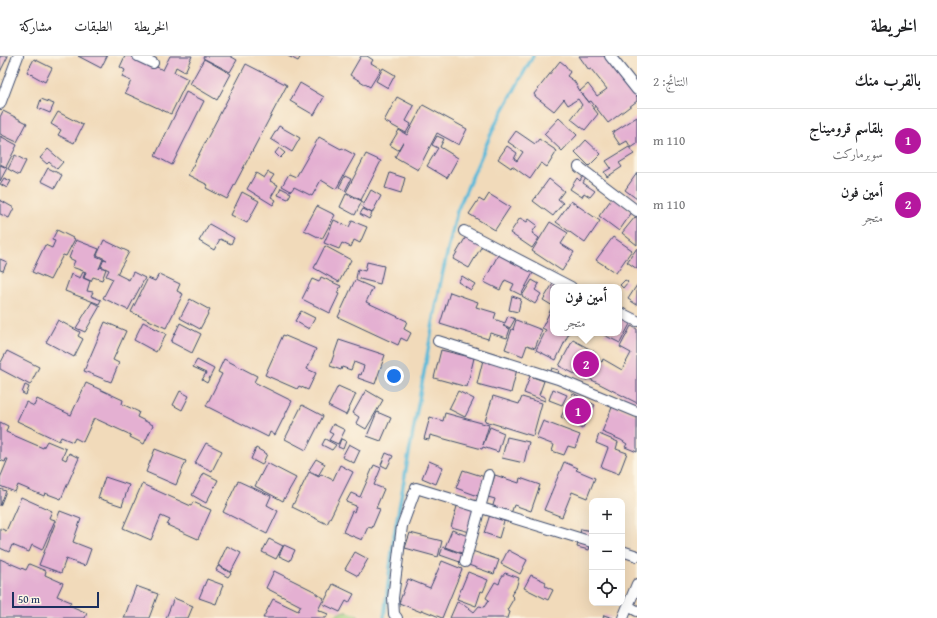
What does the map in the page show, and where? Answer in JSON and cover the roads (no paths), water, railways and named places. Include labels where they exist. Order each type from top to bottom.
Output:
[{"type":"street","points":[[0,104],[18,56]]},
{"type":"street","points":[[138,56],[153,63]]},
{"type":"street","points":[[610,56],[637,90]]},
{"type":"street","points":[[580,167],[637,211]]},
{"type":"street","points":[[464,231],[565,284]]},
{"type":"street","points":[[622,314],[637,321]]},
{"type":"street","points":[[438,341],[558,379],[637,412]]},
{"type":"street","points":[[465,562],[489,475]]},
{"type":"street","points":[[397,618],[394,614],[393,598],[402,526],[416,488],[589,541]]},
{"type":"street","points":[[625,552],[637,556]]},
{"type":"street","points":[[623,618],[633,609],[637,584]]},
{"type":"waterway","points":[[384,618],[394,535],[441,280],[457,211],[495,125],[533,56]]},
{"type":"place","name":"أمين فون","points":[[586,364]]},
{"type":"place","name":"بلقاسم قروميناج","points":[[578,411]]}]
